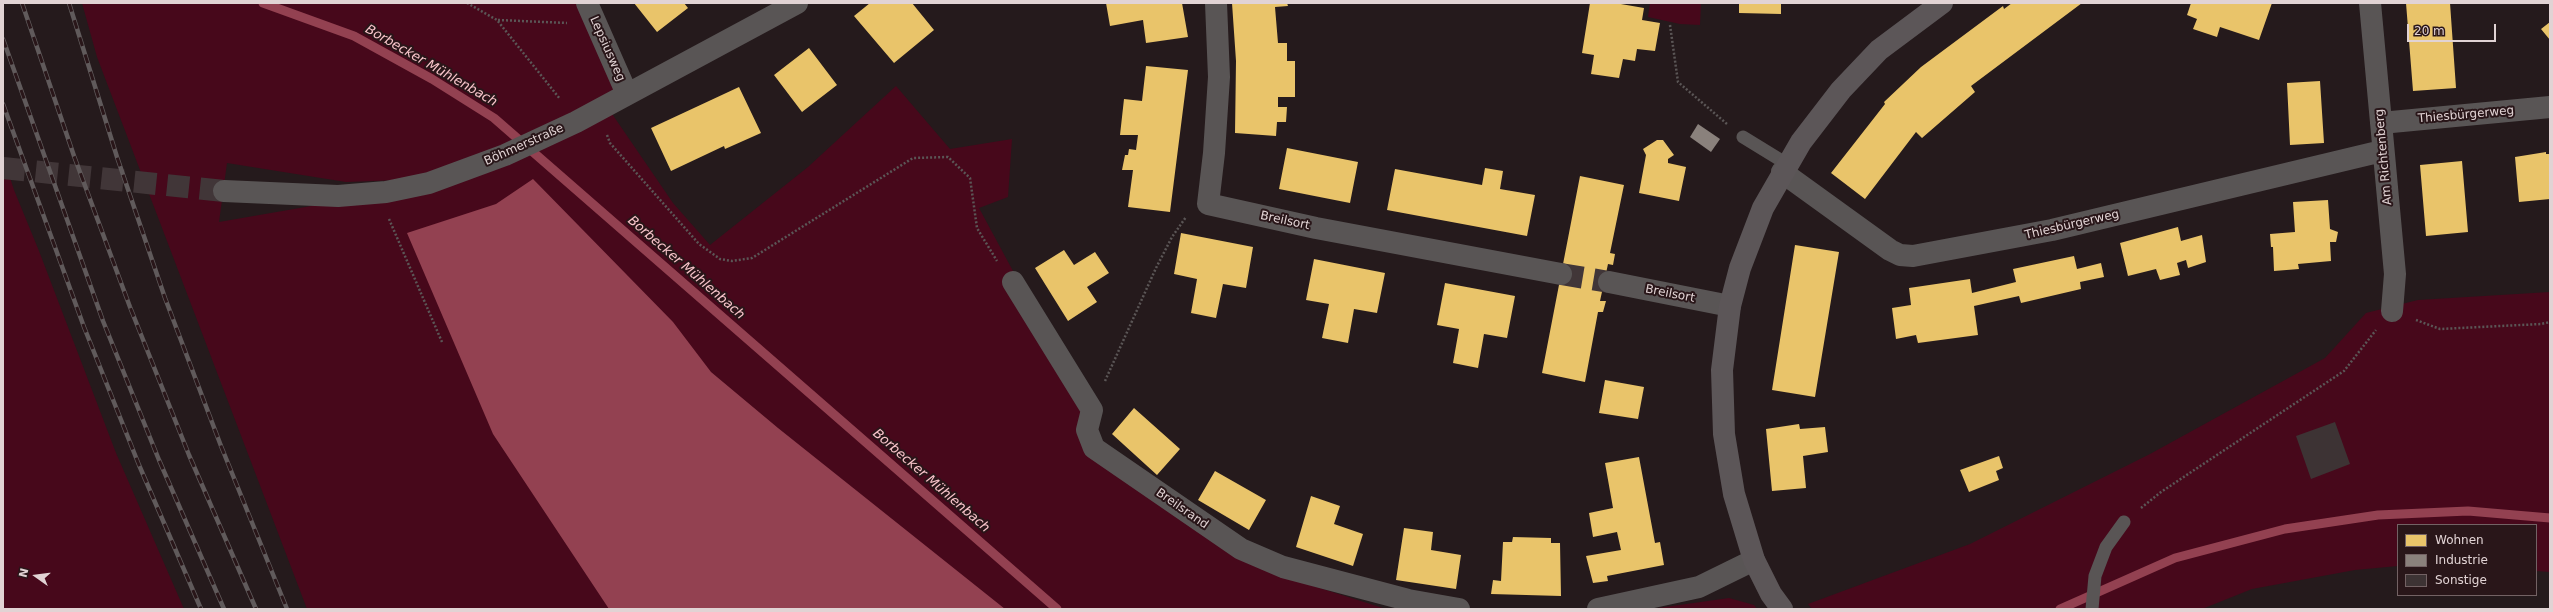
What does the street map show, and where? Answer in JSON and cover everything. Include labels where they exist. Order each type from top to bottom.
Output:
[{"type":"main road","points":[[1782,609],[1771,594],[1754,560],[1734,494],[1724,434],[1722,370],[1730,306],[1740,268],[1763,208],[1784,168],[1841,90],[1874,56],[1942,3]]},
{"type":"street","name":"Lepsiusweg","points":[[587,3],[627,94]]},
{"type":"street","name":"Böhmerstraße","points":[[224,191],[338,196],[386,192],[429,183],[504,155],[569,125],[798,3]]},
{"type":"street","points":[[1208,204],[1214,153],[1219,77],[1216,3]]},
{"type":"street","name":"Am Richtenberg","points":[[2370,3],[2381,123],[2382,151],[2395,274],[2392,311]]},
{"type":"street","name":"Thiesbürgerweg","points":[[2381,123],[2550,107]]},
{"type":"street","name":"Thiesbürgerweg","points":[[1784,168],[1890,250],[1900,255],[1913,256],[2052,230],[2382,151]]},
{"type":"street","name":"Breilsort","points":[[1208,204],[1316,228],[1561,274]]},
{"type":"street","points":[[1013,282],[1092,410]]},
{"type":"street","name":"Breilsort","points":[[1609,282],[1730,306]]},
{"type":"street","name":"Breilsrand","points":[[1092,410],[1087,430],[1094,448],[1241,550],[1283,567],[1408,600],[1459,609]]},
{"type":"street","points":[[1604,609],[1699,587],[1754,560]]},
{"type":"lane","points":[[1742,136],[1784,168]]},
{"type":"lane","points":[[2092,609],[2095,576],[2106,547],[2124,522]]},
{"type":"path","points":[[468,3],[497,20],[569,125]]},
{"type":"path","points":[[497,20],[596,23]]},
{"type":"path","points":[[1670,25],[1678,82],[1742,136]]},
{"type":"path","points":[[596,111],[610,143],[699,244],[720,259],[732,261],[752,258],[914,158],[948,157],[970,178],[977,228],[1013,282]]},
{"type":"path","points":[[1092,410],[1172,237],[1191,211],[1208,204]]},
{"type":"path","points":[[388,216],[442,342]]},
{"type":"path","points":[[2124,522],[2161,492],[2344,371],[2392,311],[2440,328],[2542,324],[2550,322]]},
{"type":"shaded area","points":[[82,3],[584,3],[624,94],[427,179],[346,182],[227,163],[219,222],[317,205],[391,201],[608,108],[673,203],[710,245],[808,167],[896,86],[950,149],[1012,139],[1008,197],[979,208],[1088,410],[1082,431],[1307,584],[1386,609],[307,609],[97,57]]},
{"type":"shaded area","points":[[1650,3],[1701,3],[1700,25],[1680,24],[1648,17]]},
{"type":"shaded area","points":[[3,156],[14,190],[39,251],[116,453],[184,609],[3,609]]},
{"type":"shaded area","points":[[533,179],[673,322],[711,372],[778,428],[1005,609],[609,609],[493,434],[407,233],[496,204]]},
{"type":"shaded area","points":[[2550,292],[2550,572],[2537,571],[2537,524],[2397,524],[2397,566],[2355,570],[2252,589],[2202,609],[1812,609],[1808,604],[1970,544],[2150,454],[2325,358],[2366,313],[2418,300]]},
{"type":"shaded area","points":[[1729,598],[1754,605],[1757,609],[1651,609]]},
{"type":"building: Wohnen","points":[[634,3],[684,3],[688,8],[657,32]]},
{"type":"building: Wohnen","points":[[870,3],[912,3],[934,30],[894,63],[854,16]]},
{"type":"building: Wohnen","points":[[1106,3],[1182,3],[1188,37],[1146,43],[1143,20],[1110,26]]},
{"type":"building: Wohnen","points":[[1232,3],[1287,3],[1288,6],[1275,7],[1278,43],[1287,43],[1287,61],[1295,61],[1295,97],[1278,97],[1278,107],[1287,107],[1286,122],[1277,122],[1276,136],[1235,133],[1236,61]]},
{"type":"building: Wohnen","points":[[1590,3],[1615,3],[1644,8],[1642,20],[1660,23],[1655,51],[1637,49],[1635,61],[1623,59],[1619,78],[1591,74],[1594,55],[1582,53]]},
{"type":"building: Wohnen","points":[[1739,3],[1781,3],[1781,14],[1739,13]]},
{"type":"building: Wohnen","points":[[2012,3],[2082,3],[1971,86],[1975,92],[1922,138],[1916,132],[1865,199],[1831,173],[1885,104],[1884,102],[1921,67],[2003,6],[2004,9]]},
{"type":"building: Wohnen","points":[[2191,3],[2272,3],[2259,40],[2220,27],[2217,37],[2193,29],[2197,19],[2187,15]]},
{"type":"building: Wohnen","points":[[2406,3],[2450,3],[2456,88],[2413,91]]},
{"type":"building: Wohnen","points":[[2550,22],[2550,40],[2541,29]]},
{"type":"building: Wohnen","points":[[809,48],[837,85],[802,112],[774,75]]},
{"type":"building: Wohnen","points":[[1146,66],[1188,70],[1170,212],[1128,207],[1133,170],[1122,170],[1125,155],[1128,155],[1129,149],[1136,150],[1138,135],[1120,135],[1124,99],[1142,101]]},
{"type":"building: Wohnen","points":[[2320,81],[2324,143],[2290,145],[2287,83]]},
{"type":"building: Wohnen","points":[[739,87],[761,133],[725,149],[724,146],[671,171],[651,128]]},
{"type":"building: Wohnen","points":[[1657,140],[1663,140],[1674,155],[1668,159],[1668,163],[1686,167],[1679,201],[1639,193],[1646,155],[1643,149]]},
{"type":"building: Wohnen","points":[[1287,148],[1358,162],[1350,203],[1279,189]]},
{"type":"building: Wohnen","points":[[2546,152],[2546,154],[2550,154],[2550,199],[2519,202],[2515,157]]},
{"type":"building: Wohnen","points":[[2462,161],[2468,232],[2426,236],[2420,165]]},
{"type":"building: Wohnen","points":[[1485,168],[1503,171],[1500,189],[1535,195],[1527,236],[1387,210],[1395,169],[1482,185]]},
{"type":"building: Wohnen","points":[[1580,176],[1624,185],[1610,253],[1615,254],[1613,265],[1608,264],[1600,301],[1606,301],[1603,312],[1598,312],[1585,382],[1542,373]]},
{"type":"building: Wohnen","points":[[2328,200],[2330,229],[2338,232],[2336,242],[2330,242],[2331,261],[2298,264],[2299,269],[2274,271],[2273,247],[2271,247],[2270,234],[2295,232],[2293,202]]},
{"type":"building: Wohnen","points":[[2178,227],[2181,241],[2202,235],[2206,262],[2188,268],[2186,260],[2177,263],[2180,275],[2160,280],[2156,269],[2128,276],[2120,243]]},
{"type":"building: Wohnen","points":[[1181,233],[1253,247],[1246,288],[1223,284],[1216,318],[1191,313],[1197,279],[1174,274]]},
{"type":"building: Wohnen","points":[[1795,245],[1839,252],[1815,397],[1772,390]]},
{"type":"building: Wohnen","points":[[1064,250],[1074,265],[1095,252],[1109,273],[1087,287],[1097,302],[1068,321],[1035,268]]},
{"type":"building: Wohnen","points":[[2074,256],[2077,269],[2101,263],[2104,277],[2080,282],[2081,289],[2021,303],[2019,296],[1974,306],[1978,335],[1918,343],[1916,335],[1896,339],[1892,308],[1911,305],[1909,288],[1970,279],[1972,293],[2016,282],[2013,269]]},
{"type":"building: Wohnen","points":[[1314,259],[1385,273],[1377,313],[1354,309],[1348,343],[1322,338],[1329,304],[1306,300]]},
{"type":"building: Wohnen","points":[[1445,283],[1515,296],[1507,338],[1484,334],[1478,368],[1453,363],[1459,329],[1437,325]]},
{"type":"building: Wohnen","points":[[1605,380],[1644,387],[1638,419],[1599,413]]},
{"type":"building: Wohnen","points":[[1134,408],[1180,449],[1157,475],[1112,434]]},
{"type":"building: Wohnen","points":[[1799,424],[1800,429],[1825,427],[1828,452],[1803,456],[1806,488],[1772,491],[1766,429]]},
{"type":"building: Wohnen","points":[[1999,456],[2003,468],[1996,471],[1999,480],[1969,492],[1960,470]]},
{"type":"building: Wohnen","points":[[1639,457],[1655,543],[1660,542],[1664,565],[1607,576],[1608,581],[1593,583],[1586,556],[1621,550],[1617,532],[1593,537],[1589,513],[1613,508],[1605,463]]},
{"type":"building: Wohnen","points":[[1215,471],[1266,500],[1249,530],[1198,500]]},
{"type":"building: Wohnen","points":[[1311,496],[1340,506],[1334,524],[1363,534],[1353,566],[1296,547]]},
{"type":"building: Wohnen","points":[[1404,528],[1433,532],[1431,550],[1461,555],[1456,589],[1396,580]]},
{"type":"building: Wohnen","points":[[1513,537],[1551,538],[1551,543],[1560,543],[1561,596],[1491,594],[1493,580],[1501,581],[1503,542],[1512,542]]},
{"type":"building: Industrie","points":[[1698,124],[1720,139],[1711,152],[1690,137]]},
{"type":"building: Sonstige","points":[[2335,422],[2350,464],[2311,479],[2296,436]]},
{"type":"waterway","name":"Borbecker Mühlenbach","points":[[263,3],[354,36],[432,79],[494,118],[1057,609]]},
{"type":"waterway","name":"Borbecker Mühlenbach","points":[[2060,609],[2175,558],[2285,529],[2378,515],[2468,511],[2550,518]]},
{"type":"tunnel","points":[[3,168],[224,191]]},
{"type":"tunnel","points":[[1561,274],[1609,282]]},
{"type":"railway","points":[[22,3],[74,156],[130,307],[189,455],[256,609]]},
{"type":"railway","points":[[69,3],[117,157],[165,298],[221,446],[287,609]]},
{"type":"railway","points":[[3,39],[103,321],[159,460],[224,609]]},
{"type":"railway","points":[[3,104],[84,327],[139,465],[201,609]]}]
